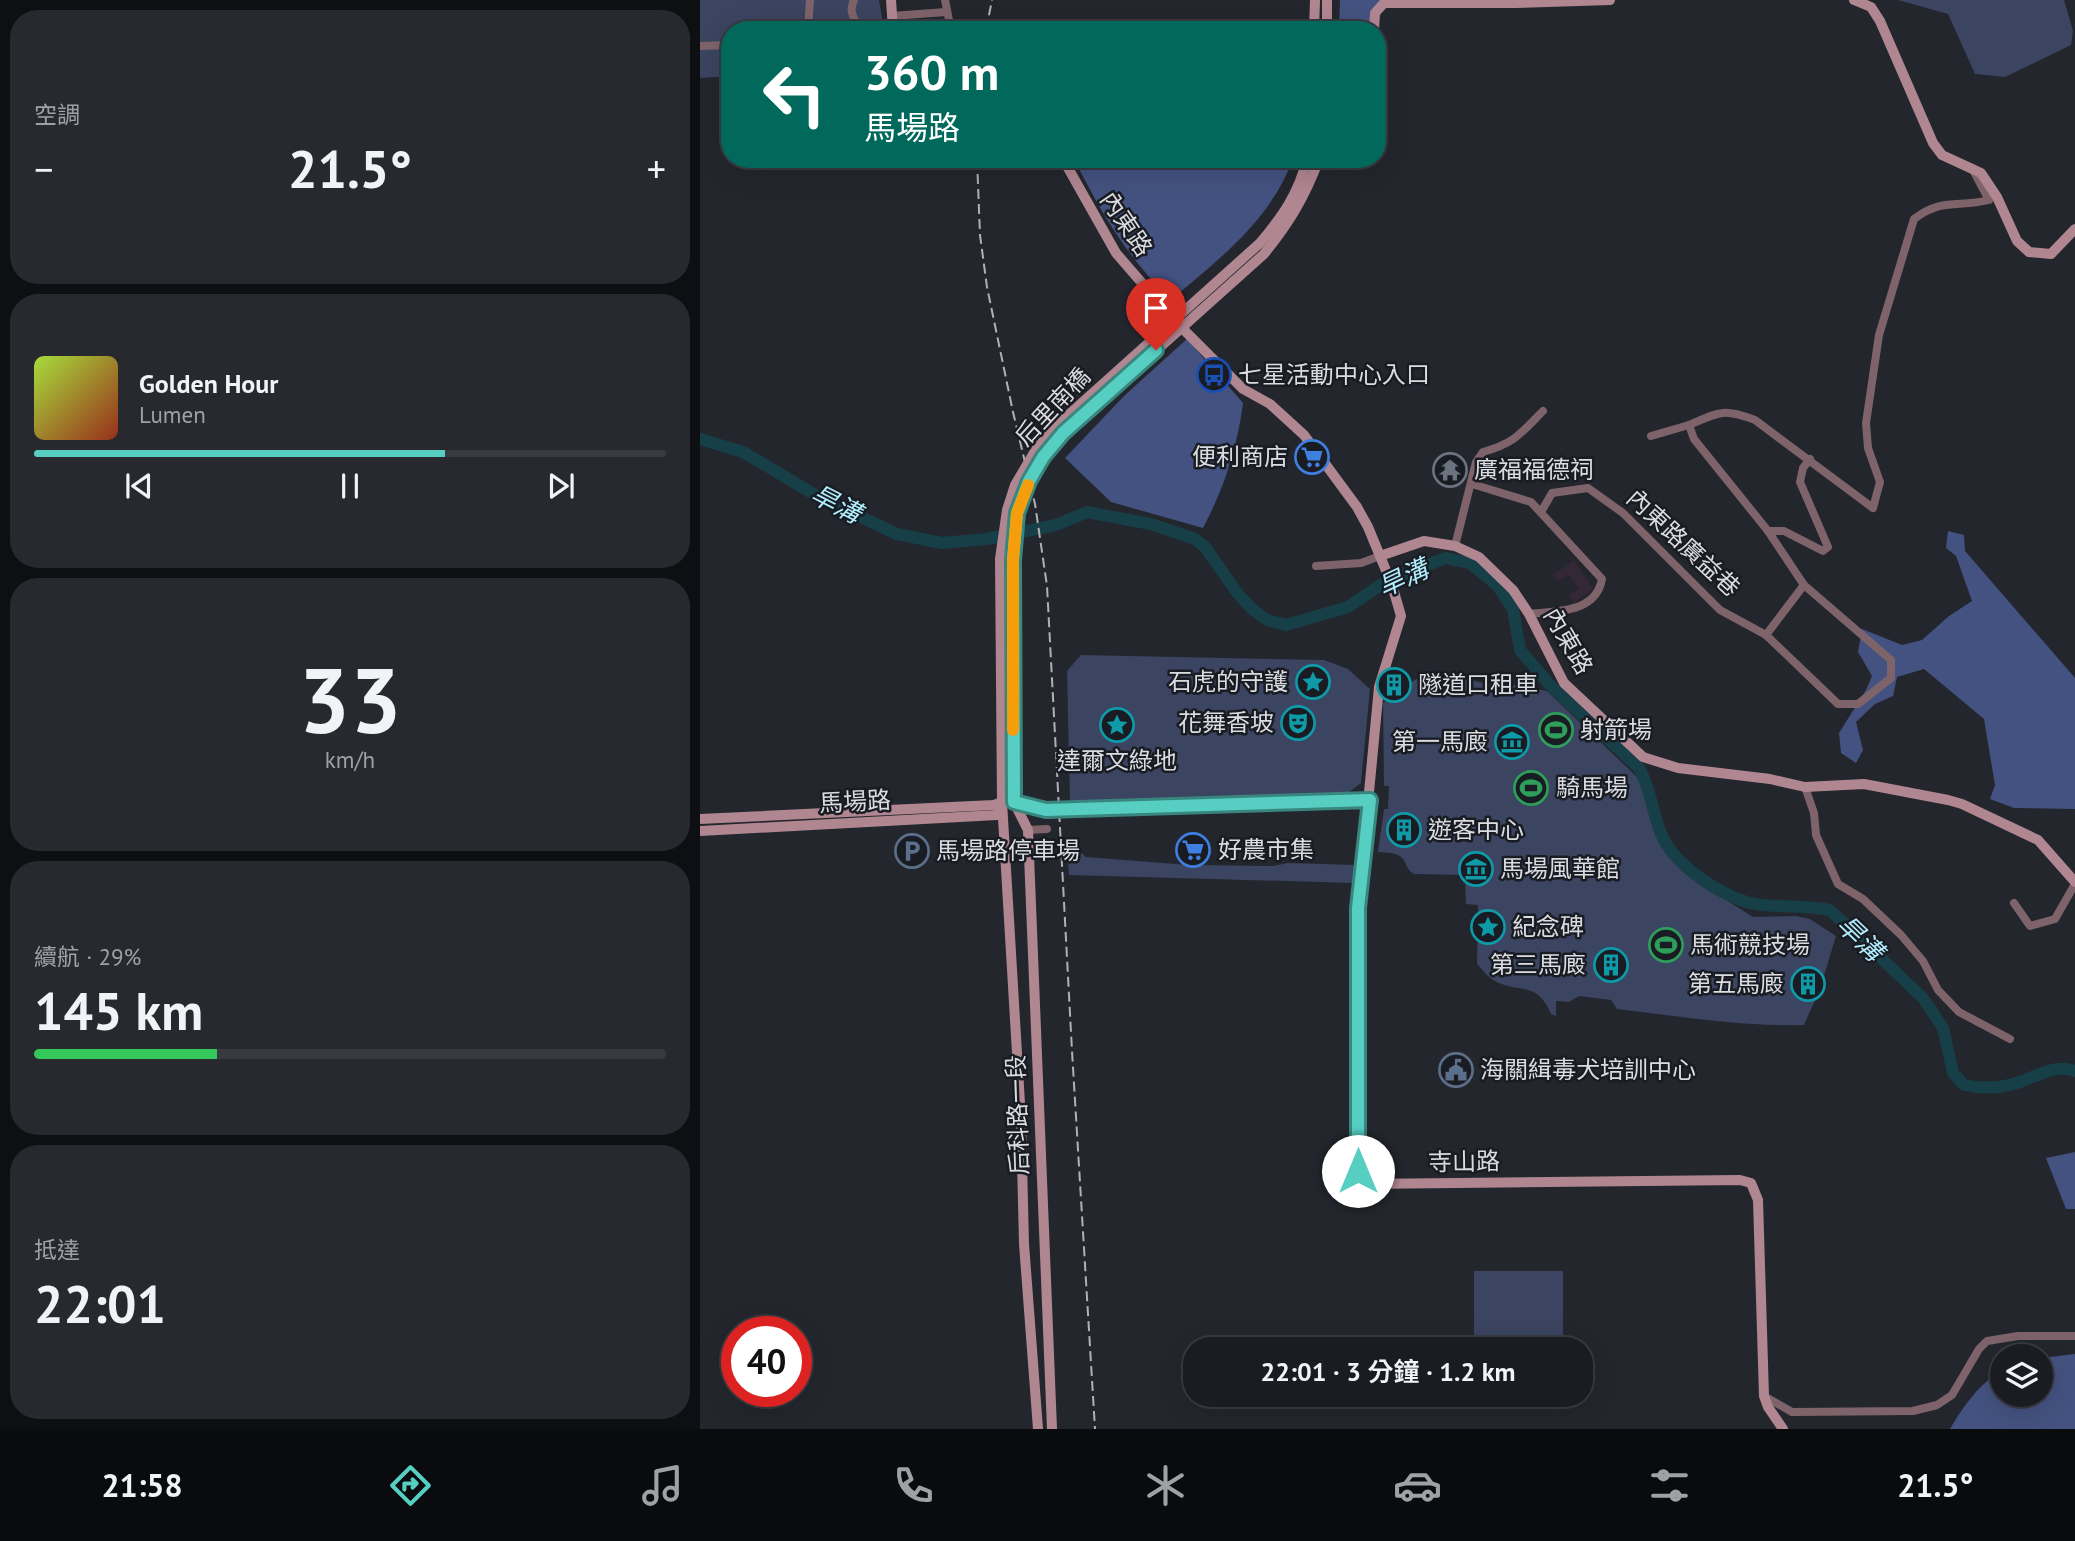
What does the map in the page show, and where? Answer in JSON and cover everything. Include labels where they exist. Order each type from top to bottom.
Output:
[{"type":"street","points":[[809,21],[810,0]]},
{"type":"street","points":[[854,0],[851,9],[856,21]]},
{"type":"street","points":[[891,0],[892,21]]},
{"type":"street","points":[[945,0],[948,21]]},
{"type":"street","points":[[1314,21],[1315,0]]},
{"type":"street","points":[[1327,0],[1327,21]]},
{"type":"street","points":[[1375,21],[1376,13],[1384,3],[1610,0]]},
{"type":"street","points":[[1854,0],[1871,7],[1880,22],[1933,143],[1942,155],[1981,173],[1997,197],[2017,241],[2029,251],[2051,254],[2075,229]]},
{"type":"street","points":[[892,16],[946,12]]},
{"type":"street","points":[[700,46],[721,45]]},
{"type":"street","name":"內東路","points":[[1068,168],[1116,253],[1174,319],[1243,389],[1270,404],[1304,435],[1357,507],[1392,585]]},
{"type":"street","name":"后里南橋","points":[[1008,802],[1000,559],[1007,510],[1015,485],[1035,451],[1055,427],[1260,243],[1287,210],[1305,168]]},
{"type":"street","name":"后里南橋","points":[[1008,802],[1013,560],[1017,513],[1029,481],[1043,457],[1063,433],[1264,254],[1294,214],[1315,168]]},
{"type":"street","points":[[1651,436],[1689,425],[1717,412],[1733,412],[1755,420],[1873,508],[1880,481],[1868,448],[1867,423],[1883,323],[1914,219],[1929,208],[1949,203],[1974,204],[1989,200],[1972,168]]},
{"type":"street","points":[[1455,546],[1476,462],[1483,452],[1505,446],[1514,440],[1543,411]]},
{"type":"street","name":"內東路廣益巷","points":[[1541,512],[1552,493],[1588,488],[1623,513],[1720,610],[1766,635],[1838,704],[1858,704],[1891,678],[1891,660],[1804,585],[1768,531],[1694,439],[1689,425]]},
{"type":"street","points":[[1768,531],[1784,531],[1823,551],[1828,547],[1800,482],[1803,468],[1810,459]]},
{"type":"street","points":[[1472,484],[1531,502],[1602,579],[1600,590],[1578,608],[1529,614]]},
{"type":"street","name":"內東路","points":[[1380,556],[1424,541],[1455,546],[1479,557],[1513,590],[1529,614],[1564,683],[1643,757],[1678,768],[1770,779],[1805,787],[1864,783],[1962,804],[2007,828],[2038,840],[2075,883],[2055,919],[2030,926],[2014,903]]},
{"type":"street","points":[[1316,566],[1361,563],[1380,556]]},
{"type":"street","name":"寺山路","points":[[1392,585],[1401,616],[1379,687],[1358,908],[1359,1180],[1363,1184],[1740,1180],[1751,1183],[1758,1200],[1764,1395],[1768,1407],[1783,1429]]},
{"type":"street","points":[[1766,635],[1804,585]]},
{"type":"street","points":[[1805,787],[1814,813],[1816,835],[1838,884],[1863,899],[1901,935],[1923,961],[1938,990],[1959,1012],[2010,1039]]},
{"type":"street","name":"馬場路","points":[[700,819],[995,805],[1008,802],[1046,810],[1370,800]]},
{"type":"street","name":"馬場路","points":[[700,831],[997,815],[1008,802]]},
{"type":"street","name":"后科路一段","points":[[1008,802],[1028,830],[1052,1429]]},
{"type":"street","name":"后科路一段","points":[[1008,802],[1025,1256],[1038,1429]]},
{"type":"street","points":[[1028,830],[1046,828]]},
{"type":"street","points":[[1764,1395],[1792,1412],[1913,1411],[1937,1405],[1952,1395],[1979,1349],[1987,1341],[2018,1336],[2075,1336]]},
{"type":"shaded area","points":[[700,0],[879,0],[882,21],[721,21],[721,77],[700,78]]},
{"type":"shaded area","points":[[1340,0],[1381,0],[1377,21],[1339,21]]},
{"type":"shaded area","points":[[1898,0],[2064,0],[2073,31],[2071,45],[2005,77],[1975,74],[1948,14]]},
{"type":"shaded area","points":[[1079,168],[1289,168],[1257,220],[1225,254],[1171,300],[1128,251]]},
{"type":"shaded area","points":[[1187,339],[1243,403],[1229,468],[1203,528],[1111,502],[1065,458],[1125,395]]},
{"type":"shaded area","points":[[1948,531],[1964,535],[1965,551],[2075,678],[2075,809],[2014,808],[1990,799],[1995,785],[1984,719],[1924,669],[1897,677],[1893,696],[1875,704],[1856,722],[1863,750],[1856,763],[1841,753],[1839,733],[1872,676],[1858,652],[1862,629],[1902,645],[1922,640],[1949,616],[1972,601],[1956,556],[1946,548]]},
{"type":"shaded area","points":[[1574,560],[1593,589],[1574,603],[1569,595],[1579,588],[1569,575],[1558,581],[1553,575]]},
{"type":"shaded area","points":[[1081,655],[1324,660],[1348,669],[1370,689],[1361,783],[1348,793],[1070,802],[1067,671]]},
{"type":"shaded area","points":[[1446,674],[1487,684],[1516,685],[1547,691],[1636,776],[1643,786],[1658,840],[1666,853],[1696,881],[1753,917],[1796,916],[1810,919],[1836,936],[1820,989],[1804,1025],[1734,1023],[1617,1009],[1611,1000],[1579,996],[1569,1002],[1556,1001],[1556,1016],[1551,1014],[1545,1003],[1533,992],[1502,984],[1489,977],[1477,964],[1478,905],[1466,904],[1465,875],[1414,874],[1398,855],[1378,852],[1384,809],[1388,809],[1389,786],[1384,786],[1383,703],[1404,686],[1424,675],[1435,680]]},
{"type":"shaded area","points":[[1067,851],[1079,851],[1086,857],[1189,865],[1356,865],[1355,883],[1069,875]]},
{"type":"shaded area","points":[[2075,1152],[2075,1209],[2066,1209],[2046,1158]]},
{"type":"shaded area","points":[[1474,1271],[1563,1271],[1563,1337],[1474,1337]]},
{"type":"shaded area","points":[[2075,1354],[2075,1429],[1950,1429],[1972,1396],[1990,1379],[1990,1407],[2053,1407],[2053,1357]]},
{"type":"waterway","name":"旱溝","points":[[700,439],[743,452],[817,496],[897,534],[942,543],[987,539],[1056,525],[1087,512],[1151,524],[1195,539],[1205,547],[1252,609],[1267,620],[1286,625],[1348,607],[1382,584],[1445,558],[1470,563],[1497,585],[1513,609],[1520,650],[1549,684],[1639,768],[1664,840],[1691,871],[1743,901],[1830,910],[1923,998],[1943,1028],[1953,1073],[1964,1085],[1999,1087],[2054,1070],[2075,1071]]},
{"type":"railway","points":[[988,21],[992,0]]},
{"type":"railway","points":[[977,168],[980,235],[987,287],[1035,504],[1047,586],[1095,1429]]},
{"type":"slow traffic","points":[[1013,730],[1013,560],[1017,513],[1028,485]]},
{"type":"place","name":"七星活動中心入口","points":[[1214,375]]},
{"type":"place","name":"便利商店","points":[[1312,457]]},
{"type":"place","name":"廣福福德祠","points":[[1450,470]]},
{"type":"place","name":"石虎的守護","points":[[1313,682]]},
{"type":"place","name":"隧道口租車","points":[[1394,685]]},
{"type":"place","name":"花舞香坡","points":[[1298,723]]},
{"type":"place","name":"達爾文綠地","points":[[1117,725]]},
{"type":"place","name":"射箭場","points":[[1556,730]]},
{"type":"place","name":"第一馬廄","points":[[1512,742]]},
{"type":"place","name":"騎馬場","points":[[1531,788]]},
{"type":"place","name":"遊客中心","points":[[1404,830]]},
{"type":"place","name":"好農市集","points":[[1193,850]]},
{"type":"place","name":"馬場路停車場","points":[[912,851]]},
{"type":"place","name":"馬場風華館","points":[[1476,869]]},
{"type":"place","name":"紀念碑","points":[[1488,927]]},
{"type":"place","name":"馬術競技場","points":[[1666,945]]},
{"type":"place","name":"第三馬廄","points":[[1611,965]]},
{"type":"place","name":"第五馬廄","points":[[1808,984]]},
{"type":"place","name":"海關緝毒犬培訓中心","points":[[1456,1070]]},
{"type":"route","points":[[1156,350],[1063,433],[1043,457],[1029,481],[1017,513],[1013,560],[1014,802],[1046,810],[1370,800],[1358,908],[1358,1171]]}]
